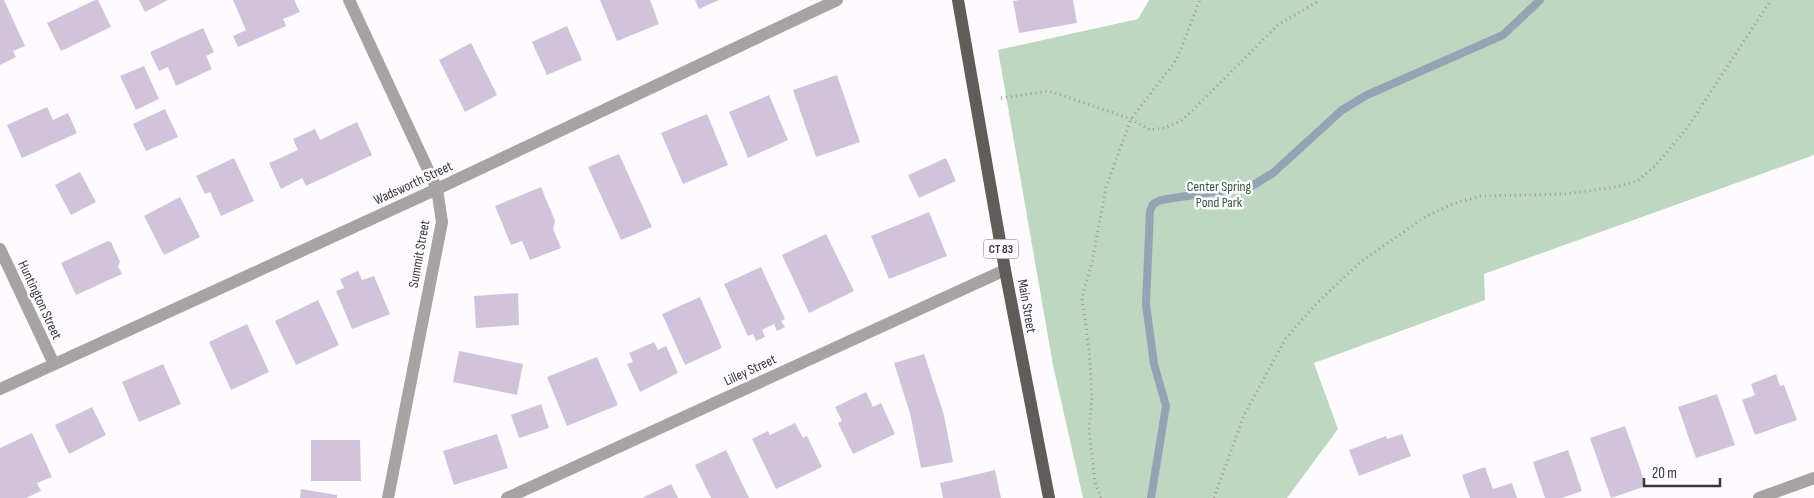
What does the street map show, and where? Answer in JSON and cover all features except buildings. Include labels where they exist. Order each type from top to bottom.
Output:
[{"type":"main road","name":"Main Street","points":[[958,0],[1005,270],[1049,498]]},
{"type":"street","name":"Summit Street","points":[[349,0],[437,189],[442,222],[388,498]]},
{"type":"street","name":"Wadsworth Street","points":[[0,389],[437,189],[837,0]]},
{"type":"street","name":"Huntington Street","points":[[0,249],[54,364]]},
{"type":"street","name":"Lilley Street","points":[[507,498],[1005,270]]},
{"type":"street","points":[[1759,498],[1814,478]]},
{"type":"path","points":[[1101,498],[1095,482],[1089,430],[1092,394],[1089,348],[1082,298],[1092,262],[1106,188],[1131,118],[1177,59],[1200,0]]},
{"type":"path","points":[[1001,98],[1049,91],[1131,118],[1150,130],[1164,128],[1181,121],[1278,26],[1320,0]]},
{"type":"path","points":[[1214,498],[1244,415],[1286,338],[1320,300],[1362,261],[1425,217],[1452,204],[1481,196],[1566,194],[1615,187],[1637,180],[1655,166],[1687,128],[1771,0]]},
{"type":"green space","name":"Center Spring Pond Park","points":[[1149,0],[1814,0],[1814,155],[1484,274],[1485,300],[1314,363],[1338,429],[1287,498],[1083,498],[1053,365],[998,50],[1138,19]]},
{"type":"waterway","points":[[1151,498],[1166,406],[1154,364],[1146,304],[1150,211],[1153,204],[1161,200],[1252,186],[1273,173],[1342,110],[1367,95],[1503,35],[1540,0]]}]
